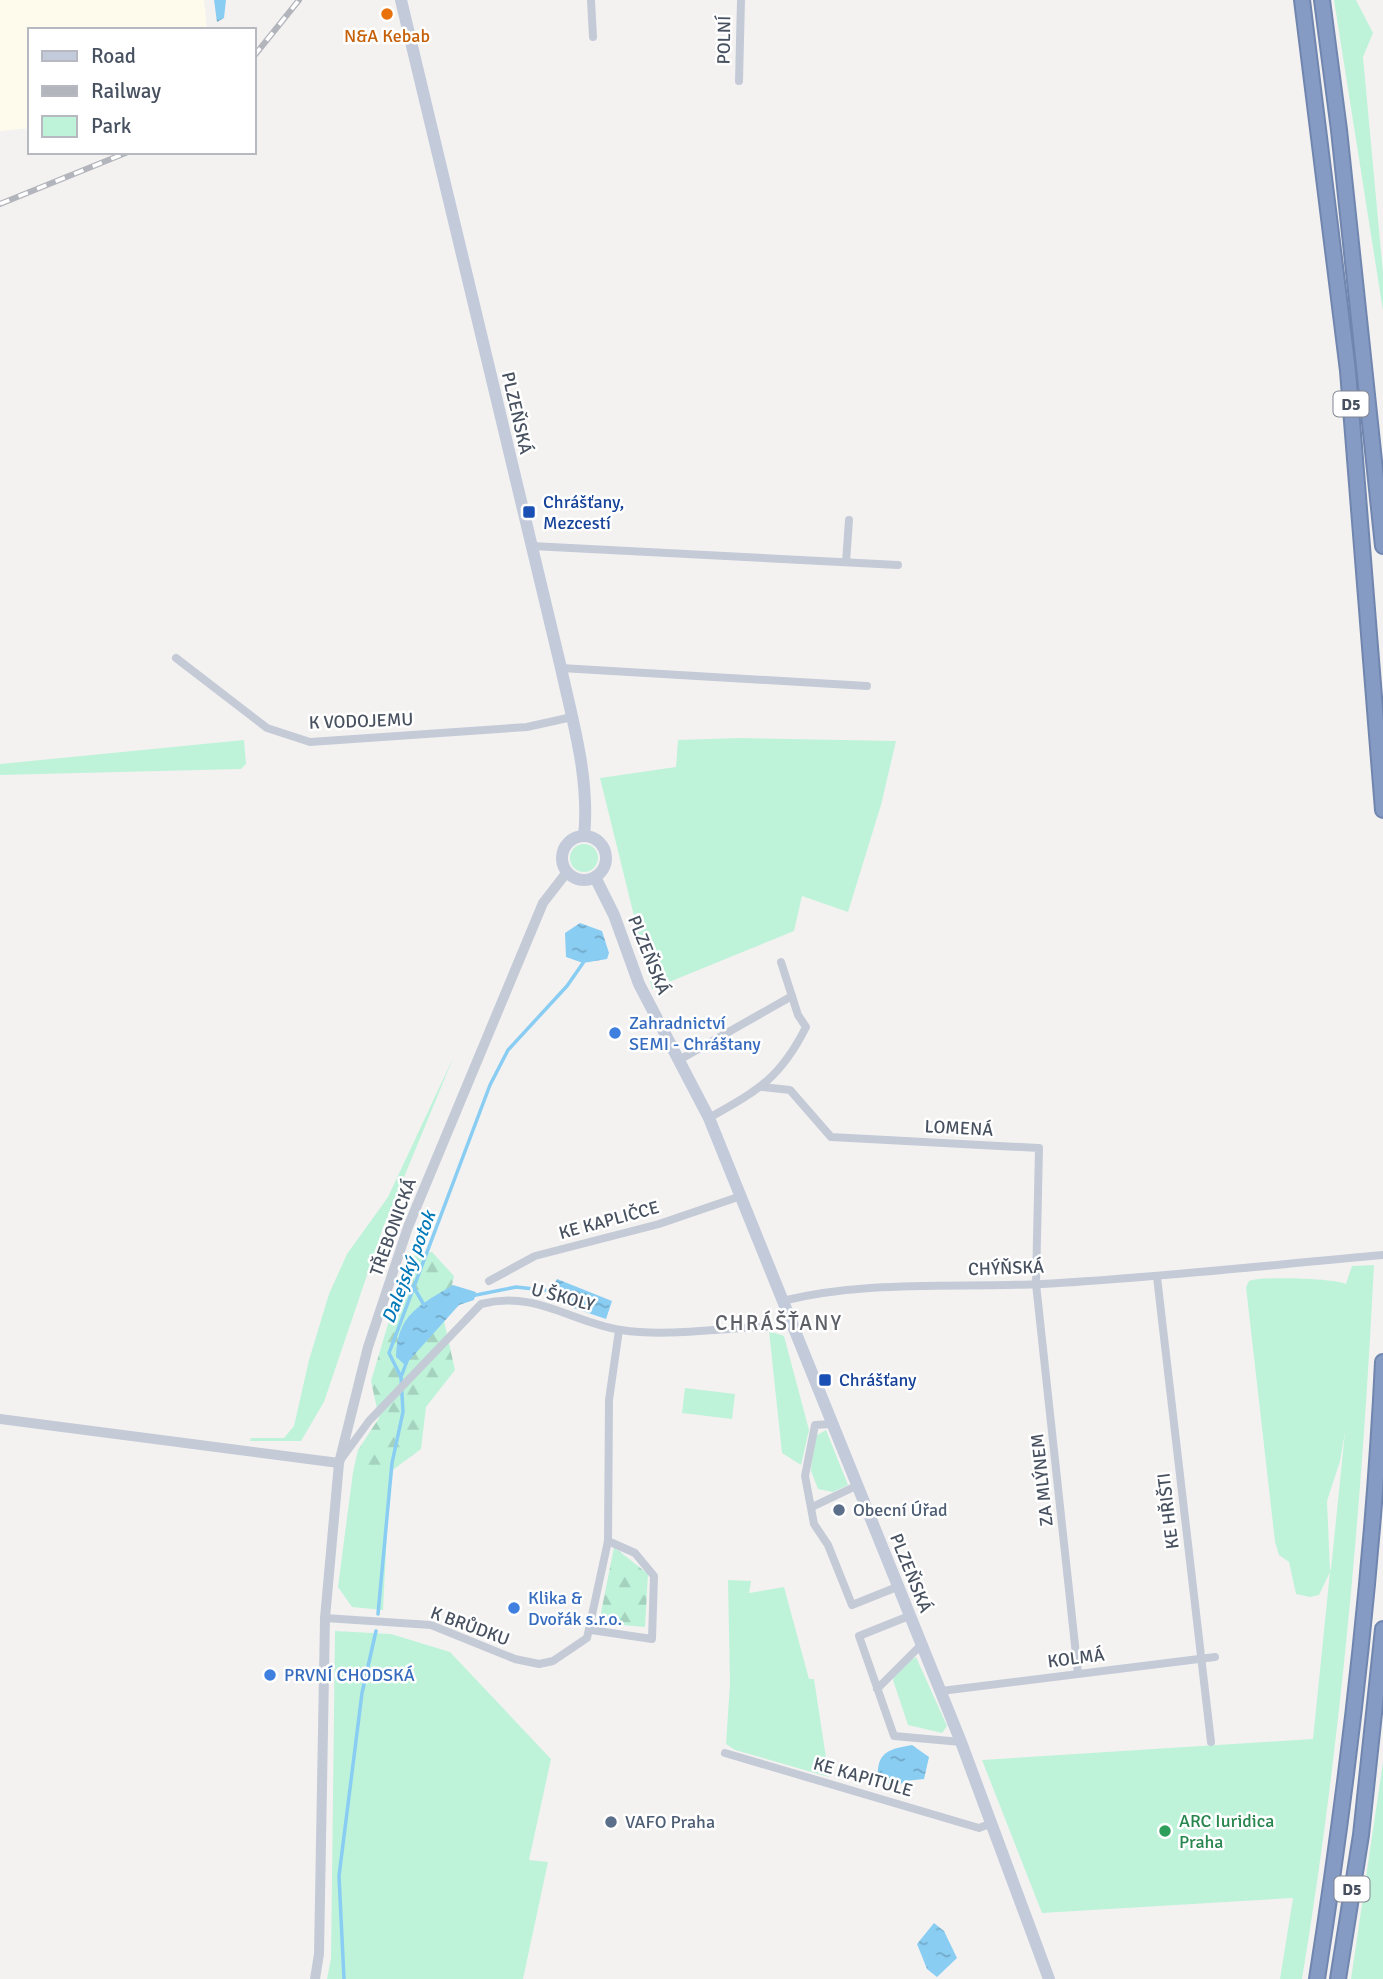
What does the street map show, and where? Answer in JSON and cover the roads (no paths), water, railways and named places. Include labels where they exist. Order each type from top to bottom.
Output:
[{"type":"highway","name":"D5","points":[[1302,0],[1348,371],[1383,810]]},
{"type":"highway","name":"D5","points":[[1322,0],[1342,156],[1383,546]]},
{"type":"highway","name":"D5","points":[[1317,1979],[1341,1831],[1359,1676],[1373,1523],[1383,1362]]},
{"type":"highway","name":"D5","points":[[1338,1979],[1361,1835],[1383,1629]]},
{"type":"main road","name":"PLZEŇSKÁ","points":[[401,0],[572,717],[585,792],[584,836]]},
{"type":"main road","points":[[584,836],[598,841],[606,853],[604,867],[595,877],[579,879],[567,872],[563,851],[572,840],[584,836]]},
{"type":"main road","name":"PLZEŇSKÁ","points":[[595,877],[614,915],[639,984],[709,1118],[941,1691],[1049,1979]]},
{"type":"street","points":[[591,0],[593,37]]},
{"type":"street","name":"POLNÍ","points":[[738,81],[741,0]]},
{"type":"street","points":[[846,562],[849,520]]},
{"type":"street","points":[[532,546],[898,565]]},
{"type":"street","name":"K VODOJEMU","points":[[176,658],[267,728],[310,741],[527,727],[572,717]]},
{"type":"street","points":[[561,668],[867,686]]},
{"type":"street","name":"TŘEBONICKÁ","points":[[315,1979],[319,1954],[325,1618],[339,1463],[368,1347],[408,1227],[544,904],[567,872]]},
{"type":"street","points":[[709,1118],[762,1087],[783,1065],[806,1027],[781,962]]},
{"type":"street","points":[[678,1060],[792,996]]},
{"type":"street","name":"LOMENÁ","points":[[762,1087],[790,1090],[831,1138],[1039,1148],[1036,1284]]},
{"type":"street","name":"KE KAPLIČCE","points":[[489,1280],[535,1256],[660,1224],[741,1196]]},
{"type":"street","name":"CHÝŇSKÁ","points":[[782,1301],[848,1288],[1036,1284],[1157,1277],[1383,1255]]},
{"type":"street","name":"KE HŘIŠTI","points":[[1157,1277],[1211,1742]]},
{"type":"street","name":"ZA MLÝNEM","points":[[1036,1284],[1078,1673]]},
{"type":"street","name":"U ŠKOLY","points":[[339,1463],[369,1421],[481,1304],[497,1300],[535,1302],[619,1330],[765,1326]]},
{"type":"street","points":[[608,1541],[635,1553],[654,1576],[652,1639],[591,1630],[608,1541],[609,1400],[619,1330]]},
{"type":"street","points":[[0,1419],[339,1463]]},
{"type":"street","points":[[831,1424],[815,1425],[805,1475],[814,1524],[828,1545],[852,1605],[897,1587]]},
{"type":"street","points":[[812,1507],[856,1486]]},
{"type":"street","points":[[909,1616],[859,1636],[894,1736],[961,1742]]},
{"type":"street","name":"K BRŮDKU","points":[[325,1618],[431,1625],[516,1659],[539,1664],[553,1661],[583,1642],[591,1630]]},
{"type":"street","points":[[877,1689],[921,1645]]},
{"type":"street","name":"KOLMÁ","points":[[941,1691],[1215,1657]]},
{"type":"street","name":"KE KAPITULE","points":[[724,1753],[979,1828],[992,1823]]},
{"type":"water","points":[[214,0],[226,0],[224,18],[217,22]]},
{"type":"water","points":[[580,923],[602,931],[609,953],[607,959],[583,963],[566,957],[565,933]]},
{"type":"water","points":[[557,1279],[612,1301],[606,1319],[547,1299]]},
{"type":"water","points":[[453,1285],[476,1292],[474,1300],[459,1305],[405,1365],[396,1357],[397,1342],[406,1321],[421,1305]]},
{"type":"water","points":[[912,1745],[929,1757],[924,1779],[905,1781],[890,1791],[878,1779],[879,1763],[891,1750]]},
{"type":"water","points":[[934,1923],[944,1931],[957,1958],[937,1977],[927,1969],[917,1944]]},
{"type":"waterway","name":"Dalejský potok","points":[[378,1614],[392,1463],[403,1412],[401,1377],[389,1353],[490,1085],[508,1050],[567,986],[583,963]]},
{"type":"waterway","points":[[413,1286],[424,1305]]},
{"type":"waterway","points":[[471,1296],[516,1287],[552,1291]]},
{"type":"waterway","points":[[401,1377],[407,1361]]},
{"type":"waterway","name":"Dalejský potok","points":[[344,1979],[339,1876],[362,1693],[376,1631]]},
{"type":"railway","points":[[256,54],[299,0]]},
{"type":"railway","points":[[0,204],[123,154]]},
{"type":"place","name":"N&A Kebab","points":[[387,14]]},
{"type":"place","name":"Chrášťany, Mezcestí","points":[[529,512]]},
{"type":"place","name":"Zahradnictví SEMI - Chráštany","points":[[615,1033]]},
{"type":"place","name":"Chrášťany","points":[[825,1380]]},
{"type":"place","name":"Obecní Úřad","points":[[839,1510]]},
{"type":"place","name":"Klika & Dvořák s.r.o.","points":[[514,1608]]},
{"type":"place","name":"PRVNÍ CHODSKÁ","points":[[270,1675]]},
{"type":"place","name":"VAFO Praha","points":[[611,1822]]},
{"type":"place","name":"ARC Iuridica Praha","points":[[1165,1831]]},
{"type":"district","name":"CHRÁŠŤANY","points":[[779,1323]]}]
